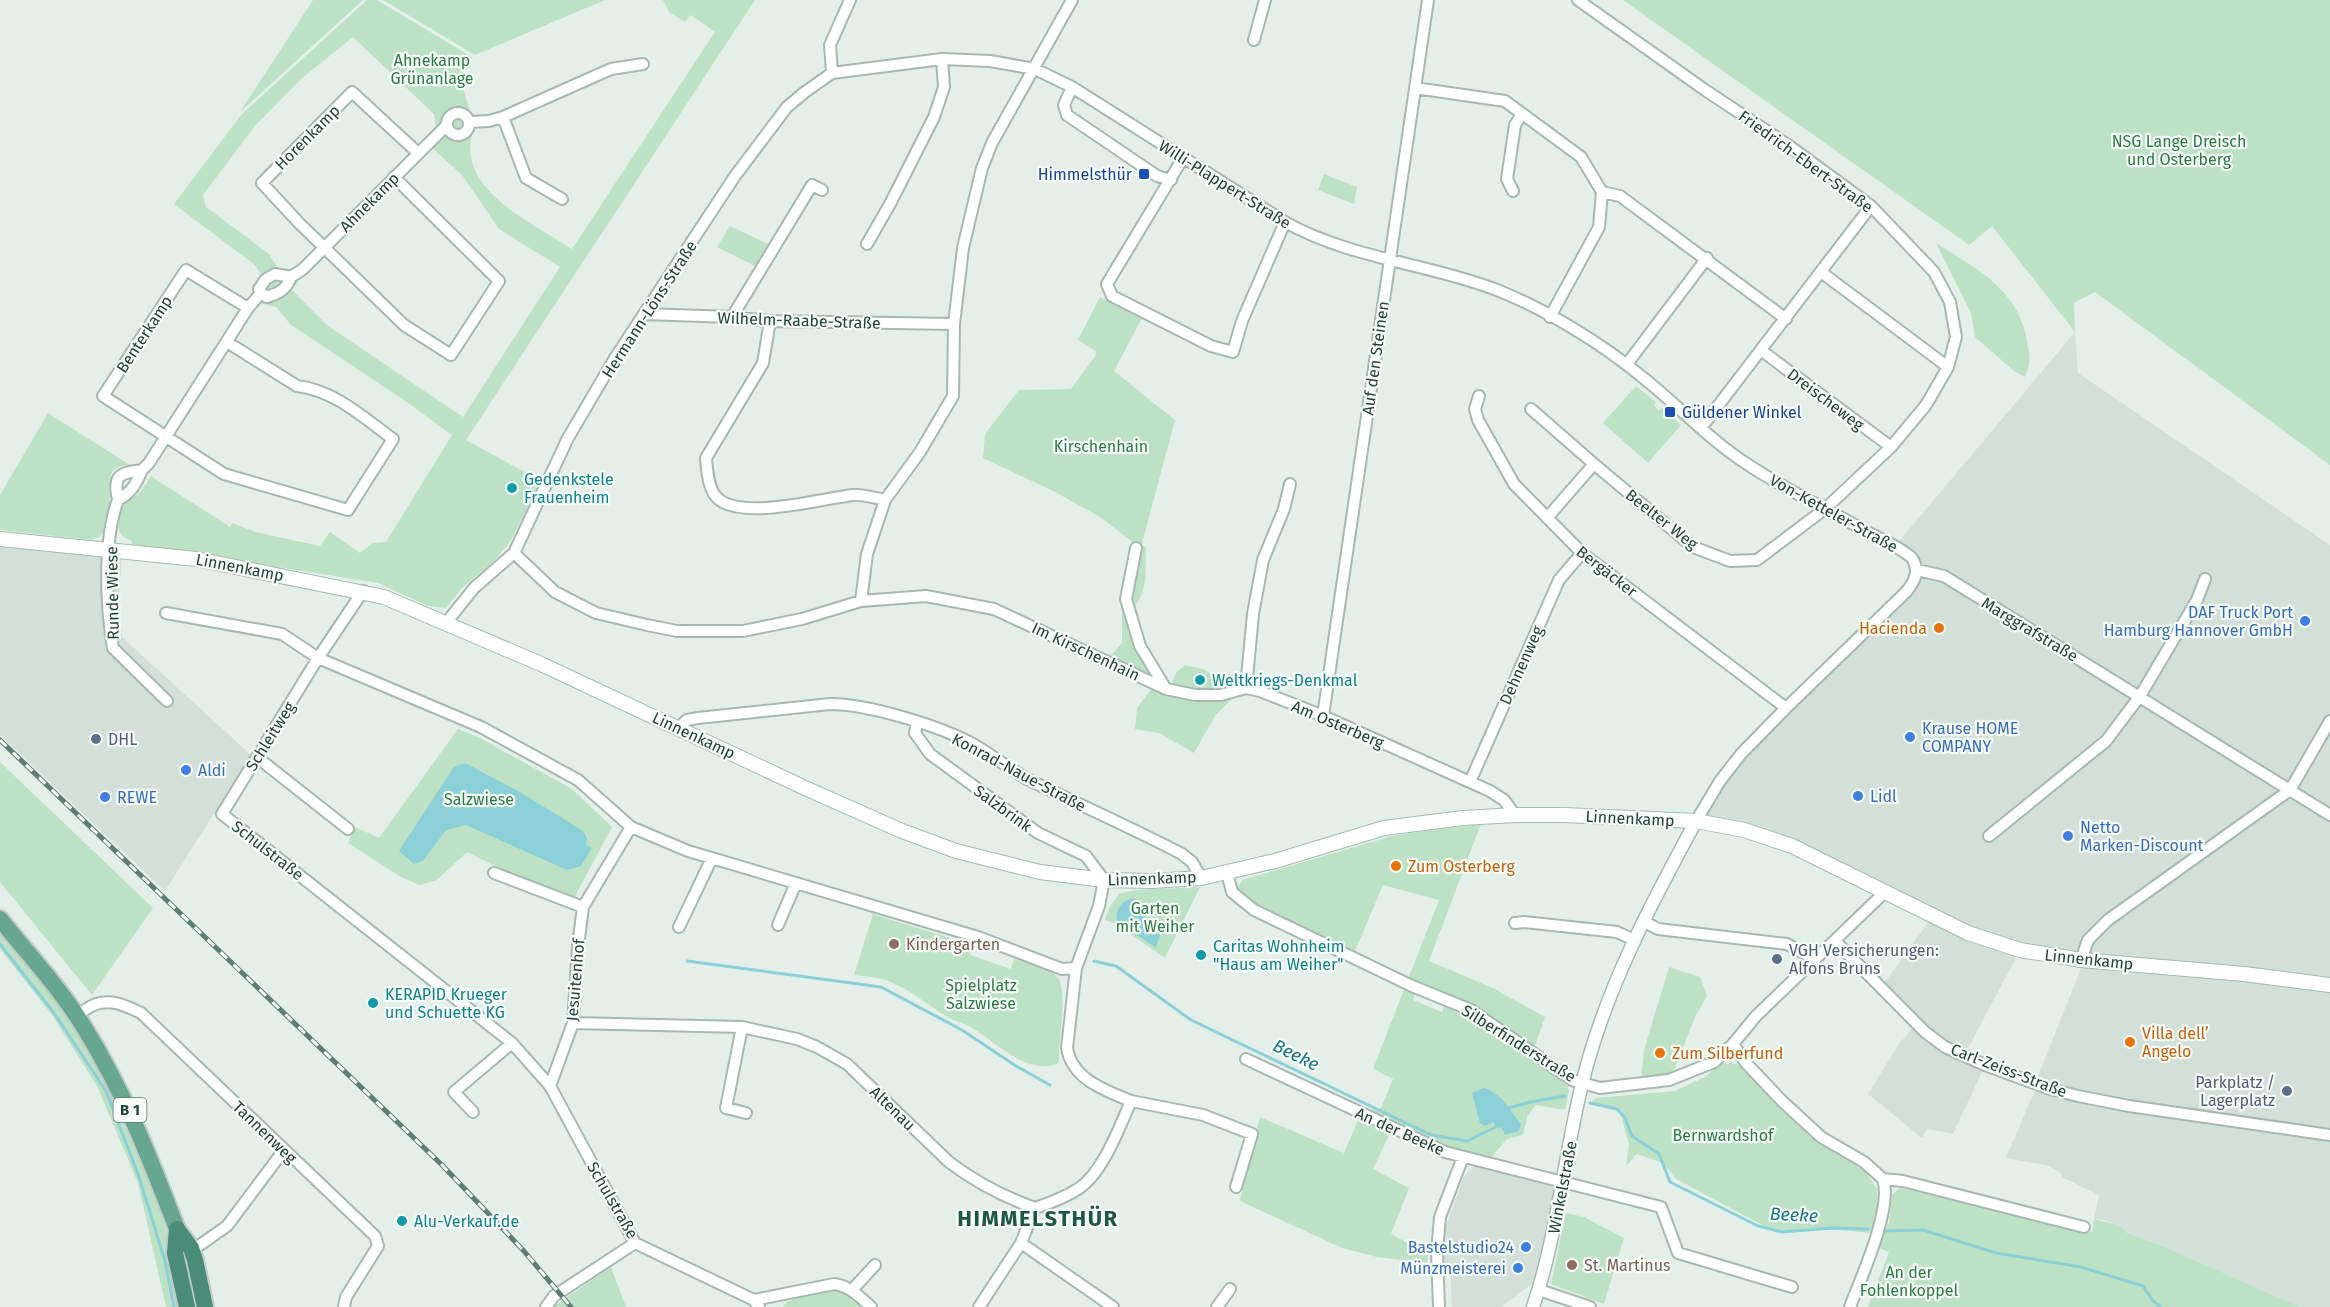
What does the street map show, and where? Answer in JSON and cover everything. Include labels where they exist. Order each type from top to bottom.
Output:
[{"type":"highway","name":"B 1","points":[[177,1229],[175,1252],[187,1307]]},
{"type":"highway","name":"B 1","points":[[177,1229],[195,1260],[205,1307]]},
{"type":"main road","name":"Linnenkamp","points":[[0,539],[196,559],[363,591],[398,602],[679,727],[857,812],[956,851],[1031,870],[1104,880],[1152,881],[1201,878],[1227,873],[1384,828],[1433,820],[1515,815],[1608,816],[1696,821],[1729,826],[1775,840],[1968,933],[2037,954],[2330,985]]},
{"type":"main road","name":"B 1","points":[[0,919],[81,1023],[109,1070],[144,1141],[177,1229]]},
{"type":"street","points":[[832,73],[830,45],[850,0]]},
{"type":"street","points":[[861,601],[867,554],[885,500],[920,452],[953,396],[954,324],[963,248],[982,168],[992,143],[1072,0]]},
{"type":"street","points":[[1254,40],[1265,0]]},
{"type":"street","name":"Auf den Steinen","points":[[1323,716],[1428,0]]},
{"type":"street","name":"Friedrich-Ebert-Straße","points":[[1578,0],[1705,90],[1788,145],[1871,206],[1934,273],[1950,302],[1956,337],[1948,367],[1926,405],[1891,447],[1826,508]]},
{"type":"street","points":[[867,244],[934,117],[944,87],[942,59]]},
{"type":"street","name":"Willi-Plappert-Straße","points":[[832,73],[942,59],[990,61],[1035,69],[1072,87],[1285,222],[1334,245],[1389,260]]},
{"type":"street","name":"Ahnekamp","points":[[261,293],[267,297],[283,291],[291,278],[303,269],[447,125],[452,133],[462,135],[468,128],[469,122],[489,121],[503,117],[611,69],[643,64]]},
{"type":"street","name":"Hermann-Löns-Straße","points":[[446,623],[474,588],[514,553],[568,438],[615,358],[735,176],[787,107],[832,73]]},
{"type":"street","name":"Willi-Plappert-Straße","points":[[1072,87],[1064,105],[1067,115],[1157,176],[1171,180]]},
{"type":"street","points":[[1415,88],[1505,101],[1581,157],[1602,192],[1599,227],[1550,317]]},
{"type":"street","name":"Horenkamp","points":[[325,247],[262,183],[352,92],[418,153]]},
{"type":"street","points":[[1513,191],[1507,179],[1515,125],[1522,114]]},
{"type":"street","points":[[503,117],[526,178],[562,200]]},
{"type":"street","points":[[1183,158],[1107,284],[1112,296],[1211,346],[1233,352],[1242,321],[1285,222]]},
{"type":"street","points":[[325,247],[404,325],[451,355],[499,281],[394,177]]},
{"type":"street","points":[[732,317],[812,184],[822,190]]},
{"type":"street","points":[[1602,192],[1620,196],[1707,258],[1786,319]]},
{"type":"street","points":[[1701,428],[1871,206]]},
{"type":"street","points":[[1627,364],[1707,258]]},
{"type":"street","name":"Von-Ketteler-Straße","points":[[1389,260],[1437,270],[1499,291],[1584,335],[1627,364],[1748,465],[1908,554],[1917,570]]},
{"type":"street","name":"Benterkamp","points":[[166,438],[103,396],[186,270],[248,308]]},
{"type":"street","points":[[1821,272],[1948,367]]},
{"type":"street","points":[[142,470],[125,472],[119,476],[115,485],[118,500],[129,494],[136,484],[142,470],[166,438],[248,308],[261,293],[259,289],[266,279],[275,274],[291,278]]},
{"type":"street","name":"Wilhelm-Raabe-Straße","points":[[644,314],[732,317],[770,321],[954,324]]},
{"type":"street","points":[[770,321],[763,363],[706,458],[707,471],[715,495],[730,506],[757,510],[856,495],[885,500]]},
{"type":"street","points":[[166,438],[224,474],[348,510],[393,439],[344,403],[311,387],[297,386],[227,342]]},
{"type":"street","name":"Dreischeweg","points":[[1762,351],[1891,447]]},
{"type":"street","name":"Bergäcker","points":[[1479,396],[1475,409],[1478,420],[1514,484],[1582,554],[1785,708]]},
{"type":"street","name":"Beelter Weg","points":[[1531,409],[1693,547],[1730,561],[1757,560],[1826,508]]},
{"type":"street","points":[[1547,518],[1594,464]]},
{"type":"street","points":[[1245,688],[1253,614],[1263,560],[1284,509],[1290,484]]},
{"type":"street","name":"Runde Wiese","points":[[118,500],[114,511],[109,549],[108,585],[113,648],[167,701]]},
{"type":"street","points":[[1136,548],[1126,598],[1140,646],[1166,689]]},
{"type":"street","name":"Im Kirschenhain","points":[[514,553],[555,592],[596,613],[677,632],[743,631],[802,619],[861,601],[926,596],[994,609],[1166,689],[1195,695],[1221,694],[1245,688]]},
{"type":"street","name":"Dehnenweg","points":[[1470,782],[1559,580],[1582,554]]},
{"type":"street","points":[[1582,1083],[1605,1010],[1634,940],[1696,821],[1726,772],[1785,708],[1902,596],[1913,582],[1917,570]]},
{"type":"street","name":"Marggrafstraße","points":[[1917,570],[1944,576],[2330,815]]},
{"type":"street","points":[[1989,836],[2106,741],[2140,696],[2197,600],[2205,579]]},
{"type":"street","name":"Schleitweg","points":[[222,814],[318,657],[363,591]]},
{"type":"street","points":[[166,613],[282,634],[318,657],[481,727],[578,780],[631,827],[688,851],[978,937],[1062,969],[1076,968]]},
{"type":"street","name":"Am Osterberg","points":[[1245,688],[1260,691],[1323,716],[1499,795],[1515,815]]},
{"type":"street","name":"Konrad-Naue-Straße","points":[[679,727],[687,720],[698,717],[830,704],[864,707],[954,735],[972,744],[1023,776],[1182,854],[1192,862],[1201,878]]},
{"type":"street","points":[[2081,960],[2088,940],[2108,920],[2290,790],[2330,721]]},
{"type":"street","name":"Salzbrink","points":[[917,723],[915,733],[930,754],[1038,833],[1086,856],[1104,880]]},
{"type":"street","points":[[258,758],[348,829]]},
{"type":"street","name":"Schulstraße","points":[[222,814],[512,1043],[550,1086],[635,1243],[756,1304]]},
{"type":"street","name":"Jesuitenhof","points":[[550,1086],[573,1023],[583,907],[631,827]]},
{"type":"street","points":[[678,927],[712,858]]},
{"type":"street","points":[[494,873],[583,907]]},
{"type":"street","name":"Silberfinderstraße","points":[[1227,873],[1232,892],[1254,910],[1412,986],[1471,1010],[1572,1080],[1600,1088],[1669,1080],[1714,1062],[1733,1044],[1756,1016],[1885,892]]},
{"type":"street","points":[[1104,880],[1099,906],[1076,968],[1067,1048],[1069,1060],[1076,1071],[1105,1090],[1131,1101],[1203,1115],[1252,1134],[1236,1187]]},
{"type":"street","points":[[778,925],[796,883]]},
{"type":"street","points":[[1643,921],[1658,929],[1787,944],[1814,959]]},
{"type":"street","points":[[1515,923],[1617,932],[1634,940]]},
{"type":"street","name":"Carl-Zeiss-Straße","points":[[1835,941],[1925,1032],[1945,1047],[1985,1065],[2050,1089],[2088,1098],[2330,1135]]},
{"type":"street","name":"Tannenweg","points":[[85,1010],[94,1003],[119,1002],[141,1013],[375,1236],[378,1246],[346,1297],[344,1307]]},
{"type":"street","name":"Altenau","points":[[573,1023],[742,1027],[797,1039],[817,1047],[847,1064],[965,1175],[1018,1202],[1035,1208]]},
{"type":"street","points":[[742,1027],[726,1108],[746,1113]]},
{"type":"street","points":[[473,1112],[454,1092],[512,1043]]},
{"type":"street","points":[[1733,1044],[1746,1063],[1821,1137],[1864,1162],[1883,1179],[1885,1188],[1879,1225],[1850,1307]]},
{"type":"street","name":"An der Beeke","points":[[1246,1059],[1436,1149],[1661,1207],[1678,1253],[1792,1287]]},
{"type":"street","name":"Winkelstraße","points":[[1533,1307],[1551,1242],[1582,1083]]},
{"type":"street","points":[[979,1307],[1022,1243],[1035,1208],[1058,1200],[1080,1188],[1096,1170],[1131,1101]]},
{"type":"street","points":[[200,1245],[227,1226],[284,1150]]},
{"type":"street","points":[[1439,1307],[1437,1251],[1440,1217],[1462,1157]]},
{"type":"street","points":[[1883,1179],[1903,1181],[2084,1227]]},
{"type":"street","points":[[546,1307],[554,1296],[635,1243]]},
{"type":"street","points":[[1022,1243],[1113,1307]]},
{"type":"street","points":[[852,1290],[875,1265]]},
{"type":"street","points":[[756,1304],[825,1285],[842,1285],[852,1290],[871,1307]]},
{"type":"street","points":[[1217,1307],[1230,1289]]},
{"type":"street","points":[[1539,1290],[1590,1307]]},
{"type":"shaded area","points":[[2075,332],[2078,373],[2330,545],[2330,1307],[2300,1307],[2165,1247],[2127,1233],[2106,1220],[2094,1219],[2099,1195],[2062,1177],[2061,1173],[2049,1166],[2006,1158],[2037,1085],[2038,1076],[2080,971],[2081,960],[2020,950],[1964,1056],[1985,1065],[1953,1134],[1927,1129],[1922,1138],[1868,1094],[1899,1044],[1916,1024],[1881,988],[1934,914],[1885,888],[1704,818],[1717,791],[1746,753],[1901,602],[1920,567],[1896,545]]},
{"type":"shaded area","points":[[0,532],[122,545],[119,601],[122,637],[251,755],[165,891],[0,735]]},
{"type":"shaded area","points":[[1475,1165],[1553,1187],[1544,1243],[1533,1283],[1501,1307],[1452,1307],[1450,1265],[1442,1265],[1445,1229],[1464,1176]]},
{"type":"green space","points":[[313,0],[363,0],[240,112]]},
{"type":"green space","name":"Ahnekamp Grünanlage","points":[[367,0],[377,0],[472,57],[461,82],[470,111],[477,121],[470,144],[473,164],[482,183],[515,213],[572,249],[715,32],[691,15],[685,22],[669,12],[663,0],[755,0],[466,440],[541,481],[510,542],[494,561],[463,587],[446,608],[428,606],[378,583],[132,544],[131,540],[119,531],[118,520],[121,510],[138,494],[151,476],[230,527],[232,523],[255,532],[320,546],[330,532],[360,553],[373,543],[386,542],[452,435],[291,325],[276,307],[262,304],[253,291],[262,276],[255,265],[174,204],[241,115]],"holes":[[[353,37],[434,114],[436,128],[431,134],[431,147],[462,175],[499,229],[560,267],[463,417],[328,326],[292,290],[298,281],[291,269],[278,268],[269,254],[206,207],[203,195],[254,127],[301,79]]]},
{"type":"green space","points":[[383,0],[605,0],[475,55]]},
{"type":"green space","name":"NSG Lange Dreisch und Osterberg","points":[[1623,0],[2330,0],[2330,465],[2095,292],[2074,303],[2075,332],[1992,226],[1969,245]]},
{"type":"green space","points":[[1324,174],[1357,187],[1354,204],[1318,190]]},
{"type":"green space","points":[[730,226],[772,246],[759,268],[717,247]]},
{"type":"green space","points":[[1936,243],[1994,282],[2015,308],[2022,323],[2029,351],[2029,363],[2025,377],[2014,371],[1975,337],[1971,313]]},
{"type":"green space","name":"Kirschenhain","points":[[1100,297],[1142,318],[1114,371],[1175,420],[1141,547],[1146,548],[1144,588],[1132,609],[1128,599],[1138,546],[1100,517],[1055,492],[983,458],[985,434],[1019,390],[1071,389],[1096,355],[1096,351],[1078,340]]},
{"type":"green space","points":[[1636,386],[1656,402],[1654,405],[1659,411],[1662,408],[1681,425],[1648,463],[1603,423]]},
{"type":"green space","points":[[48,413],[130,465],[113,471],[108,520],[100,536],[92,540],[0,530],[0,495]]},
{"type":"green space","points":[[1125,603],[1160,684],[1108,659],[1122,643],[1122,615]]},
{"type":"green space","points":[[1185,665],[1203,669],[1230,686],[1233,697],[1215,716],[1194,753],[1159,733],[1135,729],[1137,708],[1152,688],[1170,687],[1176,673]]},
{"type":"green space","name":"Salzwiese","points":[[458,729],[480,738],[572,789],[612,827],[573,900],[517,877],[467,852],[437,880],[420,885],[401,877],[348,843],[355,827],[379,838]]},
{"type":"green space","points":[[0,762],[153,908],[92,995],[0,882]]},
{"type":"green space","points":[[1481,824],[1429,961],[1493,988],[1545,1017],[1533,1052],[1471,1009],[1418,988],[1413,1000],[1442,1012],[1447,1001],[1495,1028],[1567,1086],[1569,1091],[1565,1110],[1536,1105],[1528,1115],[1523,1135],[1507,1139],[1488,1161],[1441,1148],[1393,1127],[1373,1169],[1409,1188],[1391,1234],[1428,1254],[1427,1263],[1377,1257],[1342,1248],[1240,1201],[1260,1117],[1344,1153],[1362,1111],[1381,1108],[1393,1079],[1373,1069],[1439,900],[1383,885],[1355,951],[1290,924],[1256,906],[1237,888],[1242,880],[1396,835]]},
{"type":"green space","name":"Garten mit Weiher","points":[[1200,887],[1165,958],[1116,924],[1105,920],[1109,908],[1120,893]]},
{"type":"green space","name":"Spielplatz Salzwiese","points":[[873,914],[972,945],[970,955],[1011,969],[1014,959],[1038,966],[1054,974],[1061,985],[1062,994],[1059,1063],[1047,1066],[1024,1062],[902,987],[880,979],[854,975]]},
{"type":"green space","points":[[0,926],[56,997],[101,1064],[156,1193],[183,1307],[166,1307],[138,1183],[97,1086],[52,1015],[0,949]]},
{"type":"green space","points":[[1669,967],[1700,977],[1707,996],[1695,1017],[1673,1073],[1641,1080],[1644,1050]]},
{"type":"green space","name":"Bernwardshof","points":[[1721,1063],[1738,1064],[1809,1136],[1865,1171],[1877,1189],[1878,1212],[1871,1233],[1830,1229],[1777,1233],[1676,1179],[1663,1163],[1637,1154],[1626,1166],[1629,1144],[1620,1111],[1590,1104],[1596,1098],[1675,1091],[1705,1077]]},
{"type":"green space","name":"An der Fohlenkoppel","points":[[1900,1188],[2092,1232],[2094,1219],[2118,1225],[2127,1233],[2165,1247],[2300,1307],[1868,1307],[1889,1252],[1877,1247],[1889,1223],[1892,1195]]},
{"type":"green space","points":[[1566,1213],[1584,1217],[1624,1238],[1604,1304],[1551,1284]]},
{"type":"green space","points":[[611,1267],[626,1307],[553,1307]]},
{"type":"green space","points":[[821,1291],[846,1291],[865,1307],[782,1307],[789,1301]]},
{"type":"water","points":[[465,763],[520,792],[583,831],[587,838],[586,845],[592,848],[581,866],[567,870],[466,825],[446,830],[423,861],[414,864],[399,851],[454,767]]},
{"type":"water","points":[[1134,898],[1140,904],[1147,925],[1160,935],[1156,948],[1117,921],[1120,906]]},
{"type":"water","points":[[1484,1088],[1496,1094],[1505,1103],[1521,1124],[1519,1131],[1505,1135],[1502,1128],[1496,1127],[1493,1122],[1485,1126],[1480,1123],[1472,1093]]},
{"type":"waterway","points":[[0,944],[54,1013],[106,1091],[138,1174],[165,1261],[174,1307]]},
{"type":"waterway","points":[[687,961],[881,987],[962,1030],[1016,1066],[1050,1085]]},
{"type":"waterway","name":"Beeke","points":[[1094,961],[1116,966],[1191,1020],[1431,1135],[1467,1141],[1496,1127]]},
{"type":"waterway","name":"Beeke","points":[[1508,1108],[1565,1096]]},
{"type":"waterway","name":"Beeke","points":[[1590,1103],[1617,1109],[1625,1118],[1632,1136],[1659,1154],[1670,1182],[1758,1226],[1782,1232],[1832,1228],[1868,1229]]},
{"type":"waterway","name":"Beeke","points":[[1881,1231],[1923,1230],[1996,1253],[2081,1267],[2143,1286],[2153,1301],[2161,1307]]},
{"type":"railway","points":[[0,740],[442,1165],[523,1250],[571,1307]]},
{"type":"place","name":"Himmelsthür","points":[[1144,174]]},
{"type":"place","name":"Güldener Winkel","points":[[1670,412]]},
{"type":"place","name":"Gedenkstele Frauenheim","points":[[512,488]]},
{"type":"place","name":"DAF Truck Port Hamburg Hannover GmbH","points":[[2305,621]]},
{"type":"place","name":"Hacienda","points":[[1939,628]]},
{"type":"place","name":"Weltkriegs-Denkmal","points":[[1200,680]]},
{"type":"place","name":"Krause HOME COMPANY","points":[[1910,737]]},
{"type":"place","name":"DHL","points":[[96,739]]},
{"type":"place","name":"Aldi","points":[[186,770]]},
{"type":"place","name":"Lidl","points":[[1858,796]]},
{"type":"place","name":"REWE","points":[[105,797]]},
{"type":"place","name":"Netto Marken-Discount","points":[[2068,836]]},
{"type":"place","name":"Zum Osterberg","points":[[1396,866]]},
{"type":"place","name":"Kindergarten","points":[[894,944]]},
{"type":"place","name":"Caritas Wohnheim \"Haus am Weiher\"","points":[[1201,955]]},
{"type":"place","name":"VGH Versicherungen: Alfons Bruns","points":[[1777,959]]},
{"type":"place","name":"KERAPID Krueger und Schuette KG","points":[[373,1003]]},
{"type":"place","name":"Villa dell’ Angelo","points":[[2130,1042]]},
{"type":"place","name":"Zum Silberfund","points":[[1660,1053]]},
{"type":"place","name":"Parkplatz / Lagerplatz","points":[[2287,1091]]},
{"type":"place","name":"Alu-Verkauf.de","points":[[402,1221]]},
{"type":"place","name":"Bastelstudio24","points":[[1526,1247]]},
{"type":"place","name":"St. Martinus","points":[[1572,1265]]},
{"type":"place","name":"Münzmeisterei","points":[[1518,1268]]},
{"type":"district","name":"HIMMELSTHÜR","points":[[1038,1218]]}]
